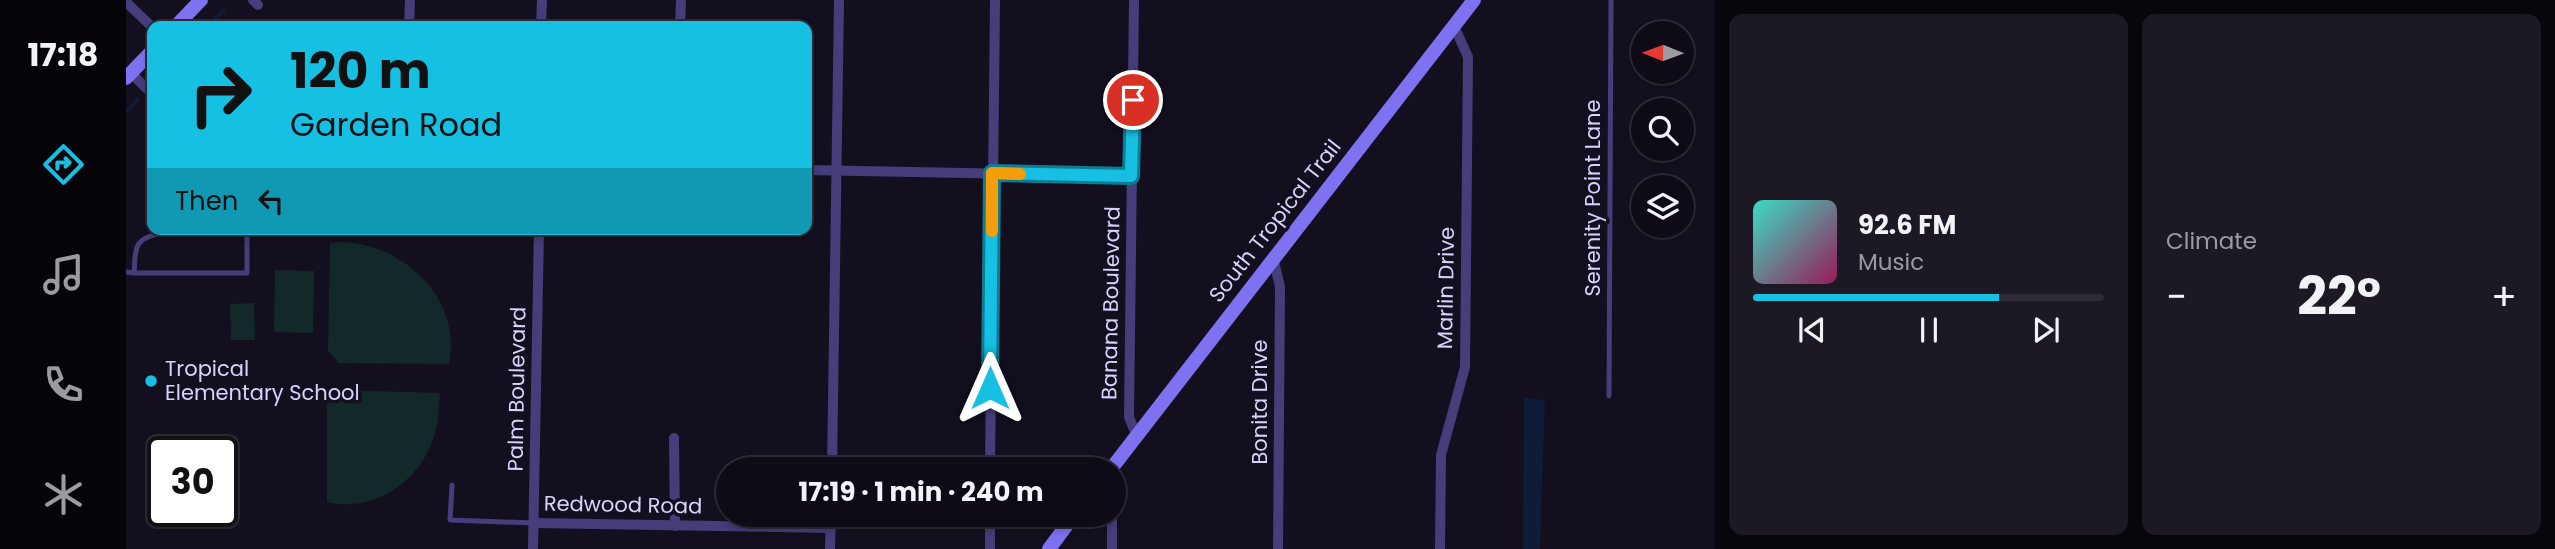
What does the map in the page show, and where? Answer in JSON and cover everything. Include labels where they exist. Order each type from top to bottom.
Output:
[{"type":"street","points":[[181,21],[201,0]]},
{"type":"street","points":[[409,21],[410,0]]},
{"type":"street","points":[[541,21],[542,0]]},
{"type":"street","points":[[680,21],[681,0]]},
{"type":"street","points":[[832,457],[839,0]]},
{"type":"street","points":[[990,457],[995,0]]},
{"type":"street","name":"Banana Boulevard","points":[[1134,0],[1129,417],[1137,437]]},
{"type":"street","name":"South Tropical Trail","points":[[1121,457],[1474,0]]},
{"type":"street","points":[[126,2],[147,22]]},
{"type":"street","name":"Marlin Drive","points":[[1440,549],[1441,456],[1465,367],[1468,57],[1454,26]]},
{"type":"street","points":[[147,56],[128,76],[147,90]]},
{"type":"street","points":[[812,170],[1131,176]]},
{"type":"street","name":"Palm Boulevard","points":[[533,549],[538,235]]},
{"type":"street","name":"Bonita Drive","points":[[1273,257],[1280,287],[1278,549]]},
{"type":"street","points":[[674,438],[675,526]]},
{"type":"street","name":"Redwood Road","points":[[534,523],[831,528]]},
{"type":"street","points":[[990,527],[990,549]]},
{"type":"street","points":[[1048,549],[1065,527]]},
{"type":"street","points":[[1112,527],[1112,549]]},
{"type":"street","points":[[830,549],[831,528]]},
{"type":"lane","name":"Serenity Point Lane","points":[[1609,396],[1611,0]]},
{"type":"lane","points":[[134,272],[138,244],[150,235]]},
{"type":"lane","points":[[126,272],[247,273],[247,235]]},
{"type":"lane","name":"Redwood Road","points":[[452,485],[450,520],[534,523]]},
{"type":"green space","points":[[330,243],[366,245],[388,253],[424,280],[438,298],[447,318],[451,340],[449,364],[339,363],[328,351]]},
{"type":"green space","points":[[275,270],[314,271],[313,333],[274,332]]},
{"type":"green space","points":[[254,303],[255,340],[231,340],[230,304]]},
{"type":"green space","points":[[339,390],[440,393],[435,434],[423,461],[401,484],[388,493],[359,503],[327,502],[327,402]]},
{"type":"water","points":[[1524,398],[1545,400],[1540,549],[1523,549]]},
{"type":"waterway","points":[[213,21],[224,10]]},
{"type":"waterway","points":[[126,112],[138,99]]},
{"type":"slow traffic","points":[[992,231],[992,173],[1020,174]]},
{"type":"place","name":"Tropical Elementary School","points":[[151,381]]},
{"type":"route","points":[[990,388],[992,173],[1131,176],[1133,100]]}]
